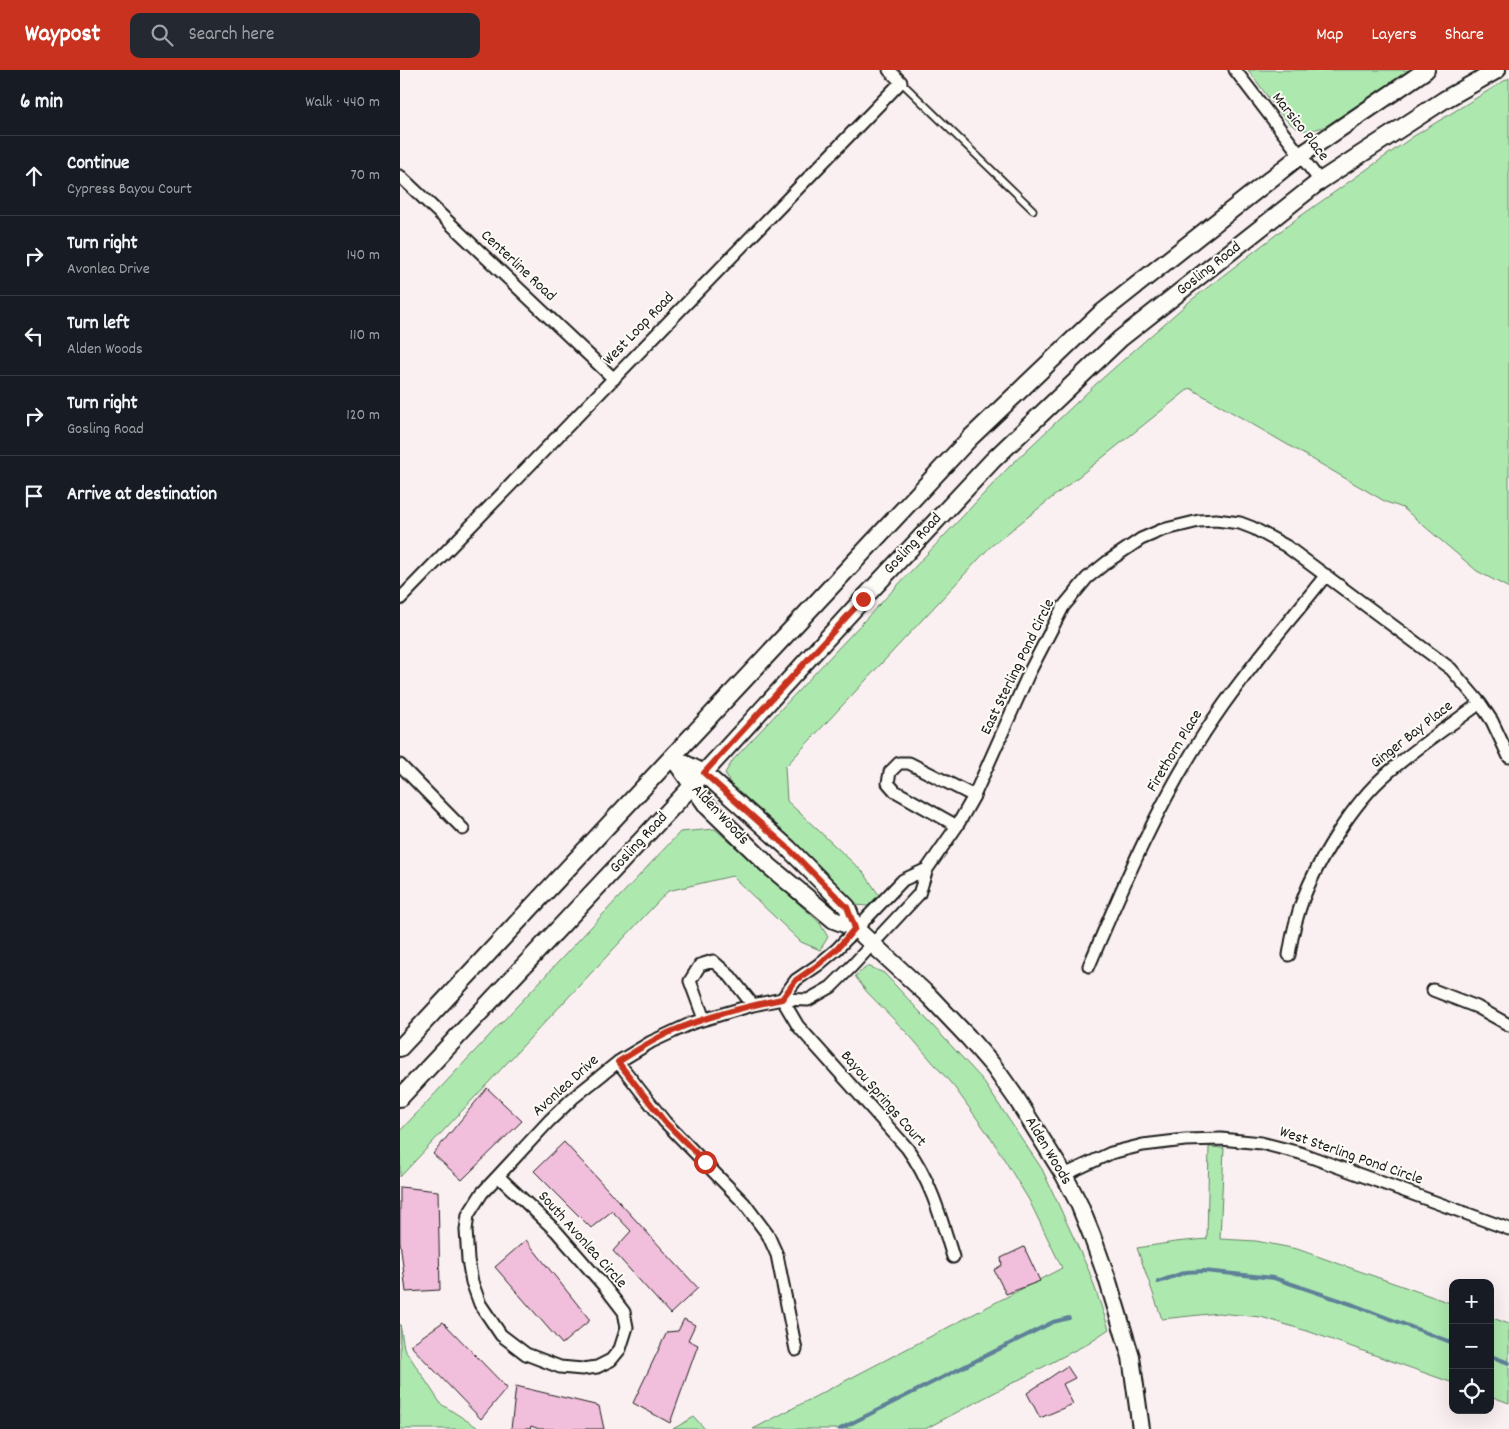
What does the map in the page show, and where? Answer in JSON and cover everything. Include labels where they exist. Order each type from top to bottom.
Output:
[{"type":"main road","name":"Gosling Road","points":[[400,1048],[970,438],[1023,386],[1100,314],[1301,155],[1426,70]]},
{"type":"main road","name":"Gosling Road","points":[[400,1098],[692,786],[992,460],[1120,338],[1320,181],[1444,100],[1497,70]]},
{"type":"main road","name":"Alden Woods","points":[[673,758],[704,773],[788,848],[847,907],[855,928],[930,998],[968,1037],[994,1067],[1016,1098],[1064,1175],[1079,1204],[1092,1236],[1131,1357],[1141,1429]]},
{"type":"main road","name":"Alden Woods","points":[[673,758],[707,806],[769,866],[834,920],[855,928]]},
{"type":"street","points":[[889,70],[901,82]]},
{"type":"street","name":"Marsico Place","points":[[1235,70],[1320,181]]},
{"type":"street","name":"West Loop Road","points":[[400,599],[901,82]]},
{"type":"street","name":"Centerline Road","points":[[400,176],[614,379]]},
{"type":"street","name":"East Sterling Pond Circle","points":[[872,945],[919,894],[927,869],[958,826],[974,796],[1055,620],[1087,578],[1141,538],[1182,524],[1216,520],[1253,528],[1270,536],[1451,669],[1480,703]]},
{"type":"street","name":"Firethorn Place","points":[[1089,966],[1132,867],[1164,800],[1203,734],[1235,688],[1326,576]]},
{"type":"street","points":[[1480,703],[1492,721],[1509,757]]},
{"type":"street","name":"Ginger Bay Place","points":[[1289,955],[1297,917],[1308,888],[1330,845],[1346,821],[1379,781],[1401,761],[1480,703]]},
{"type":"street","points":[[958,826],[895,791],[888,783],[890,772],[899,763],[909,763],[974,796]]},
{"type":"street","points":[[400,765],[463,829]]},
{"type":"street","name":"East Sterling Pond Circle","points":[[855,928],[903,880],[927,869]]},
{"type":"street","points":[[782,999],[796,980],[837,949],[855,928]]},
{"type":"street","name":"Avonlea Drive","points":[[582,1370],[560,1367],[526,1354],[502,1335],[480,1304],[472,1282],[466,1230],[468,1215],[482,1193],[549,1121],[573,1098],[618,1062],[668,1033],[704,1019],[782,999],[808,1000],[831,987],[872,945]]},
{"type":"street","points":[[704,1019],[690,981],[700,965],[713,960],[730,976],[753,1005]]},
{"type":"street","points":[[1433,990],[1477,1008],[1509,1025]]},
{"type":"street","name":"Bayou Springs Court","points":[[782,999],[798,1026],[907,1148],[918,1163],[936,1203],[953,1258]]},
{"type":"street","points":[[618,1062],[665,1122],[744,1203],[768,1235],[777,1255],[796,1350]]},
{"type":"street","name":"West Sterling Pond Circle","points":[[1064,1175],[1111,1153],[1143,1145],[1186,1140],[1221,1139],[1261,1143],[1300,1153],[1509,1229]]},
{"type":"street","name":"South Avonlea Circle","points":[[498,1176],[556,1232],[604,1286],[624,1312],[627,1327],[620,1348],[610,1360],[597,1367],[582,1370]]},
{"type":"lane","points":[[901,82],[1033,210]]},
{"type":"green space","points":[[1248,70],[1409,70],[1326,126],[1306,130],[1293,126],[1286,120]]},
{"type":"green space","points":[[1509,78],[1509,588],[1477,571],[1403,508],[1386,502],[1190,388],[990,547],[785,767],[787,801],[864,873],[879,895],[868,906],[854,905],[731,785],[725,773],[733,760],[1010,466],[1096,384],[1190,301],[1295,220],[1414,136]]},
{"type":"green space","points":[[715,829],[819,922],[828,937],[820,950],[801,942],[732,876],[668,891],[400,1177],[400,1131],[680,832]]},
{"type":"green space","points":[[868,966],[884,973],[981,1078],[1042,1169],[1089,1271],[1109,1329],[1085,1345],[925,1429],[753,1429],[1062,1268],[1029,1200],[993,1141],[955,1088],[910,1036],[866,991],[855,976]]},
{"type":"green space","points":[[1209,1147],[1224,1148],[1220,1239],[1256,1241],[1297,1249],[1449,1303],[1449,1382],[1310,1332],[1261,1317],[1218,1313],[1162,1319],[1137,1248],[1207,1239]]},
{"type":"green space","points":[[1494,1318],[1509,1324],[1509,1403],[1494,1397]]},
{"type":"green space","points":[[400,1324],[404,1348],[441,1404],[480,1429],[400,1429]]},
{"type":"green space","points":[[694,1417],[705,1429],[673,1429]]},
{"type":"building","points":[[487,1088],[522,1121],[462,1180],[433,1154]]},
{"type":"building","points":[[564,1142],[698,1288],[670,1314],[613,1251],[631,1231],[612,1211],[591,1228],[534,1171]]},
{"type":"building","points":[[400,1187],[438,1191],[440,1290],[406,1292],[400,1241]]},
{"type":"building","points":[[526,1240],[590,1320],[562,1344],[495,1267]]},
{"type":"building","points":[[1024,1247],[1040,1281],[1006,1294],[994,1270],[1002,1265],[1001,1258]]},
{"type":"building","points":[[684,1319],[695,1325],[688,1340],[698,1345],[670,1423],[633,1403],[667,1332],[678,1331]]},
{"type":"building","points":[[443,1322],[507,1388],[481,1419],[410,1345]]},
{"type":"building","points":[[1067,1366],[1075,1378],[1063,1384],[1073,1404],[1040,1418],[1027,1393]]},
{"type":"building","points":[[516,1386],[599,1406],[604,1429],[539,1429],[531,1426],[530,1429],[511,1429]]},
{"type":"waterway","points":[[1158,1282],[1186,1272],[1204,1271],[1274,1278],[1354,1305],[1449,1341]]},
{"type":"waterway","points":[[840,1429],[1053,1322],[1069,1318]]},
{"type":"waterway","points":[[1494,1357],[1509,1363]]},
{"type":"route","points":[[705,1162],[665,1122],[618,1062],[668,1033],[692,1023],[753,1005],[782,999],[796,980],[837,949],[855,928],[847,907],[788,848],[704,773],[863,599]]}]
